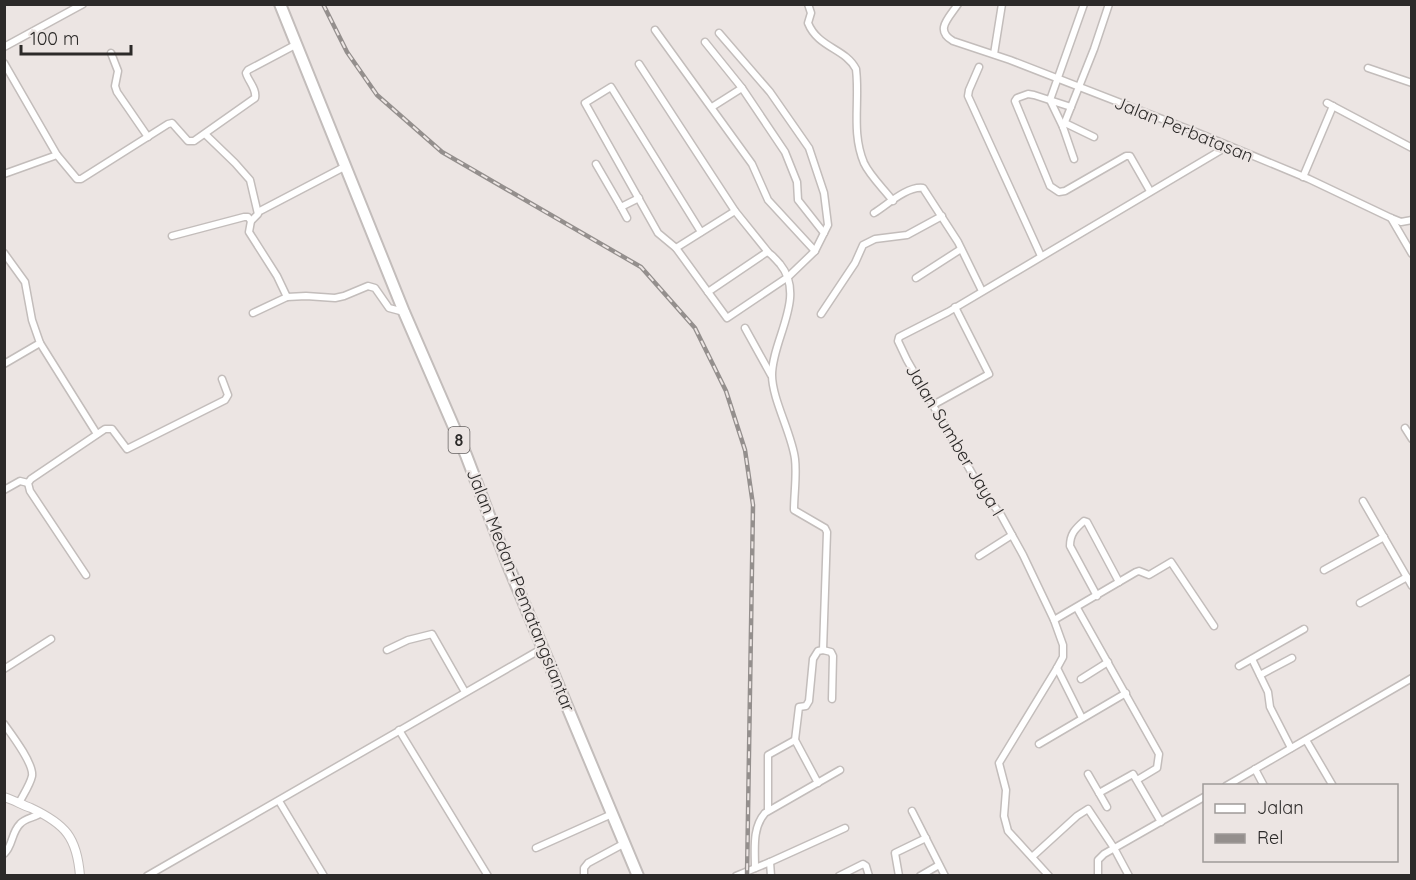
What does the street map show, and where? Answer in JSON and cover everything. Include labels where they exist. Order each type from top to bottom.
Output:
[{"type":"highway","name":"Jalan Medan-Pematangsiantar","points":[[280,4],[404,312],[466,455],[508,566],[638,876]]},
{"type":"street","points":[[4,47],[83,4]]},
{"type":"street","points":[[808,4],[811,13],[808,24],[812,33],[820,41],[848,59],[856,69],[855,126],[865,165],[893,201]]},
{"type":"street","name":"Jalan Perbatasan","points":[[958,4],[945,25],[946,38],[1144,111],[1303,177],[1401,222],[1412,220]]},
{"type":"street","points":[[994,54],[1002,4]]},
{"type":"street","points":[[1074,159],[1064,125],[1050,100],[1084,4]]},
{"type":"street","points":[[1064,125],[1109,4]]},
{"type":"street","points":[[656,30],[752,164],[768,200],[815,251]]},
{"type":"street","points":[[701,232],[611,87],[585,103],[658,233],[676,248],[727,318],[788,277],[815,251],[828,225],[824,193],[809,148],[770,92],[719,33]]},
{"type":"street","points":[[705,42],[742,88],[785,152],[797,182],[798,200],[824,233]]},
{"type":"street","points":[[4,63],[57,156],[77,179],[81,179],[168,124],[172,123],[190,142],[205,134],[255,98],[255,91],[246,73],[248,70],[297,44]]},
{"type":"street","points":[[111,53],[118,71],[115,86],[117,92],[148,137]]},
{"type":"street","points":[[639,64],[735,211],[785,270],[788,277],[790,300],[772,376]]},
{"type":"street","points":[[979,67],[968,96],[1041,255]]},
{"type":"street","points":[[1368,68],[1412,83]]},
{"type":"street","points":[[712,107],[742,88]]},
{"type":"street","points":[[1071,107],[1028,94],[1017,98],[1015,102],[1046,177],[1054,190],[1065,191],[1126,156],[1133,159],[1150,191]]},
{"type":"street","points":[[1303,177],[1330,105],[1412,148]]},
{"type":"street","points":[[1064,125],[1094,137]]},
{"type":"street","points":[[205,134],[250,180],[258,212],[251,222],[249,231],[277,276],[287,297]]},
{"type":"street","name":"Jalan Sumber Jaya I","points":[[1049,876],[1008,831],[1004,816],[1006,790],[999,763],[1057,668],[1064,651],[1054,620],[1012,535],[981,489],[898,341],[899,337],[955,307],[1228,146]]},
{"type":"street","points":[[4,174],[57,156]]},
{"type":"street","points":[[596,164],[627,218]]},
{"type":"street","points":[[258,212],[346,166]]},
{"type":"street","points":[[874,213],[911,190],[923,188],[961,249],[982,291]]},
{"type":"street","points":[[621,207],[639,198]]},
{"type":"street","points":[[676,248],[735,211]]},
{"type":"street","points":[[821,314],[855,263],[863,245],[875,239],[912,233],[942,216]]},
{"type":"street","points":[[172,236],[244,217],[248,217],[251,222]]},
{"type":"street","points":[[1391,218],[1412,254]]},
{"type":"street","points":[[916,278],[961,249]]},
{"type":"street","points":[[708,292],[768,252]]},
{"type":"street","points":[[4,253],[25,282],[32,320],[40,343],[97,434]]},
{"type":"street","points":[[253,313],[287,297],[334,298],[368,286],[375,288],[389,309],[404,312]]},
{"type":"street","points":[[933,405],[989,374],[955,307]]},
{"type":"street","points":[[745,328],[772,376],[795,460],[794,510],[827,531],[823,650]]},
{"type":"street","points":[[4,364],[40,343]]},
{"type":"street","points":[[28,483],[105,429],[112,429],[125,448],[131,448],[225,400],[228,395],[222,379]]},
{"type":"street","points":[[1405,428],[1412,438]]},
{"type":"street","points":[[4,490],[20,482],[28,483]]},
{"type":"street","points":[[28,483],[30,491],[86,575]]},
{"type":"street","points":[[1363,501],[1412,586]]},
{"type":"street","points":[[1097,596],[1070,546],[1073,531],[1084,521],[1087,522],[1119,582]]},
{"type":"street","points":[[979,556],[1012,535]]},
{"type":"street","points":[[1324,570],[1383,537]]},
{"type":"street","points":[[1054,620],[1139,571],[1149,575],[1172,562],[1214,626]]},
{"type":"street","points":[[1360,603],[1407,577]]},
{"type":"street","points":[[1077,608],[1126,693],[1160,759],[1158,768],[1137,780]]},
{"type":"street","points":[[1239,666],[1304,629]]},
{"type":"street","points":[[387,650],[408,640],[432,634],[465,692]]},
{"type":"street","points":[[4,659],[7,668],[51,639]]},
{"type":"street","points":[[147,876],[543,648]]},
{"type":"street","points":[[818,783],[795,741],[799,707],[806,706],[809,701],[813,659],[815,653],[823,650],[831,652],[833,656],[832,699]]},
{"type":"street","points":[[1260,675],[1292,658]]},
{"type":"street","points":[[1252,659],[1268,692],[1270,706],[1292,748]]},
{"type":"street","points":[[1081,679],[1108,663]]},
{"type":"street","points":[[1057,668],[1082,718]]},
{"type":"street","points":[[1229,784],[1412,678]]},
{"type":"street","points":[[1039,744],[1126,693]]},
{"type":"street","points":[[4,724],[19,744],[32,772],[32,778],[18,803]]},
{"type":"street","points":[[399,730],[488,876]]},
{"type":"street","points":[[1306,740],[1332,784]]},
{"type":"street","points":[[768,810],[767,757],[795,741]]},
{"type":"street","points":[[1255,769],[1263,784]]},
{"type":"street","points":[[755,868],[756,829],[759,819],[768,810],[840,770]]},
{"type":"street","points":[[1088,774],[1107,807]]},
{"type":"street","points":[[1100,793],[1131,775],[1135,775],[1161,822]]},
{"type":"street","points":[[4,797],[58,822],[68,833],[78,856],[80,876]]},
{"type":"street","points":[[1098,876],[1098,860],[1114,848],[1203,799]]},
{"type":"street","points":[[279,801],[324,876]]},
{"type":"street","points":[[1032,857],[1077,816],[1088,809],[1114,848],[1129,876]]},
{"type":"street","points":[[912,811],[945,876]]},
{"type":"street","points":[[4,854],[8,841],[19,825],[41,813]]},
{"type":"street","points":[[536,848],[613,813]]},
{"type":"street","points":[[736,876],[845,828]]},
{"type":"street","points":[[899,876],[895,853],[926,838]]},
{"type":"street","points":[[585,876],[584,868],[588,863],[625,843]]},
{"type":"street","points":[[770,862],[771,876]]},
{"type":"street","points":[[839,876],[863,864],[869,876]]},
{"type":"street","points":[[920,876],[939,865]]},
{"type":"railway","points":[[323,4],[347,52],[377,95],[442,152],[641,267],[695,328],[726,391],[745,450],[753,505],[747,876]]}]
